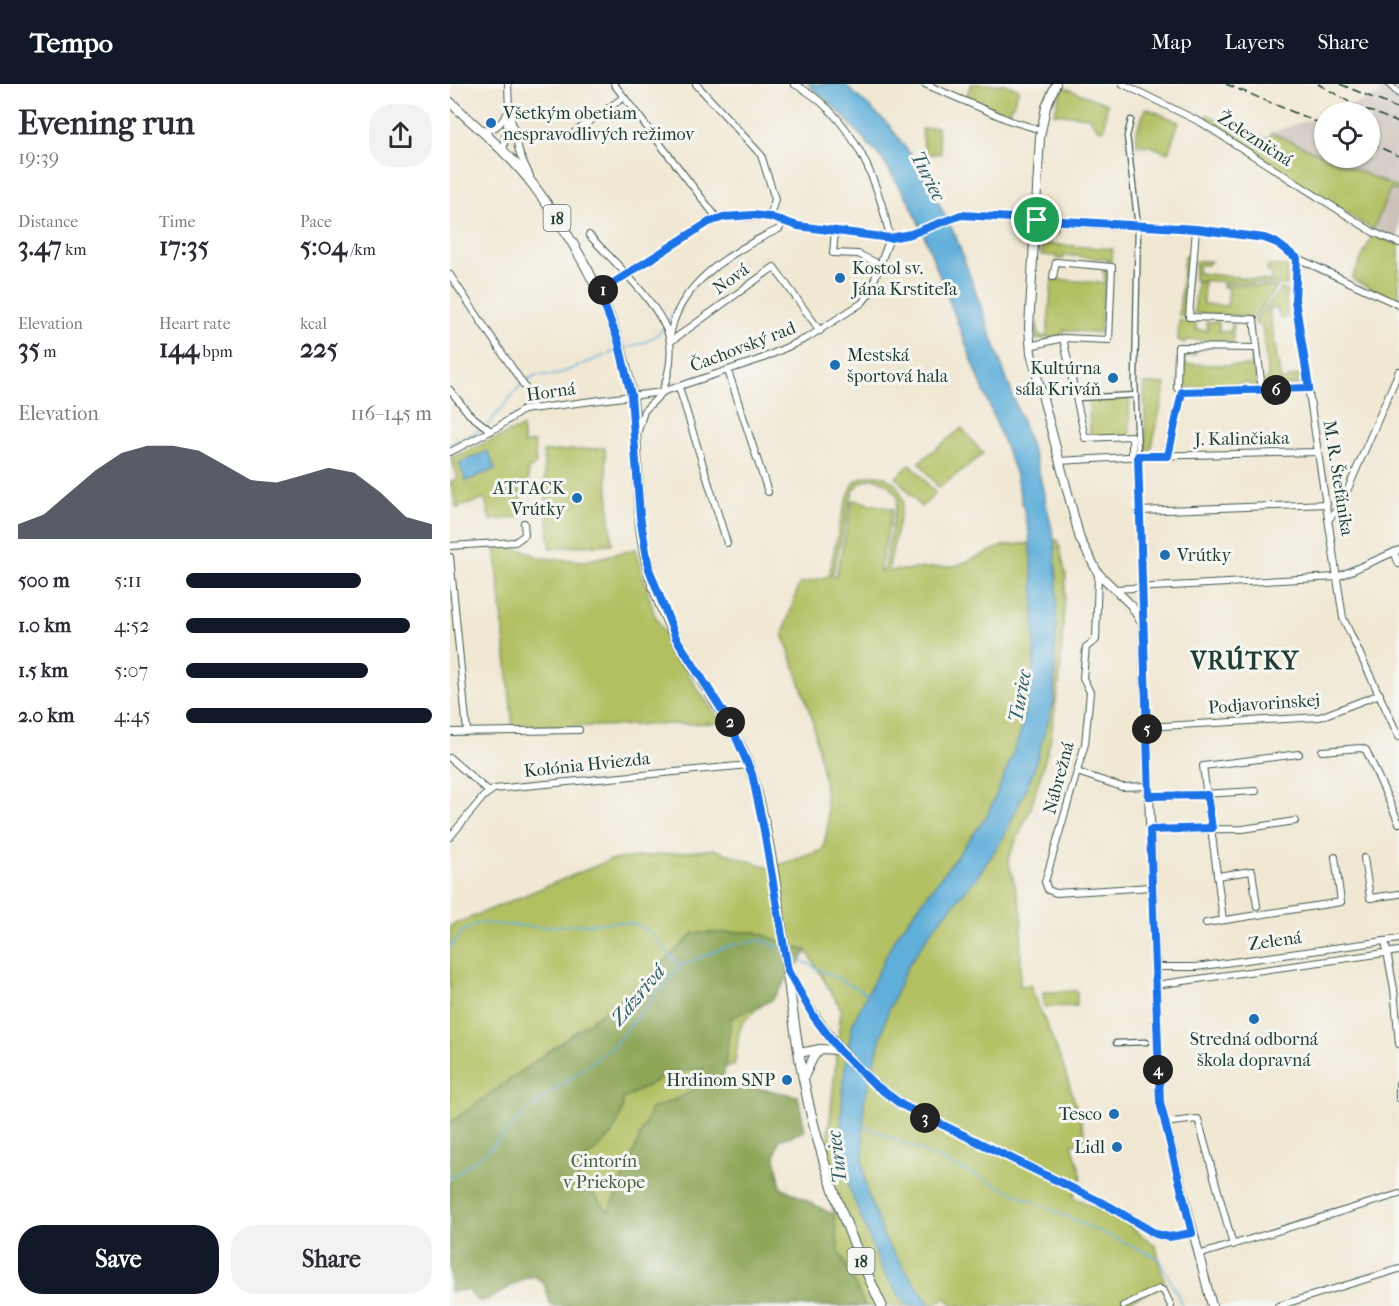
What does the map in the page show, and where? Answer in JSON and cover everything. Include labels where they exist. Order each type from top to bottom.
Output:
[{"type":"main road","name":"18","points":[[450,102],[534,185],[577,248],[599,292],[618,340],[631,395],[642,533],[655,589],[676,638],[729,721],[748,765],[764,830],[788,971],[803,1079],[831,1185],[882,1306]]},
{"type":"street","points":[[508,84],[510,111],[520,154],[534,185]]},
{"type":"street","points":[[614,84],[717,219]]},
{"type":"street","points":[[696,84],[761,155],[775,199],[770,217]]},
{"type":"street","points":[[794,84],[821,102],[842,123],[867,164],[890,238]]},
{"type":"street","points":[[925,84],[1011,121],[1041,130]]},
{"type":"street","points":[[1056,84],[1046,107],[1041,130],[1029,328],[1030,346],[1080,539],[1098,573],[1131,605],[1143,624]]},
{"type":"street","name":"Železničná","points":[[1124,84],[1202,123],[1373,232],[1399,243]]},
{"type":"street","points":[[1389,84],[1399,94]]},
{"type":"street","points":[[575,132],[624,97]]},
{"type":"street","points":[[476,127],[488,130],[499,126],[510,111]]},
{"type":"street","points":[[503,153],[510,111]]},
{"type":"street","points":[[1131,120],[1127,136],[1138,226],[1136,455],[1158,1088],[1164,1124],[1212,1306]]},
{"type":"street","points":[[599,292],[717,219],[770,217],[783,222],[890,238],[920,231],[951,218],[971,215],[1196,229],[1264,238],[1275,242],[1297,258],[1399,305]]},
{"type":"street","points":[[635,439],[645,411],[662,392],[669,371],[671,326],[681,302],[690,289],[727,260],[779,229],[783,222]]},
{"type":"street","points":[[1196,229],[1189,317],[1254,319],[1262,390]]},
{"type":"street","points":[[835,231],[833,253],[858,254],[879,264]]},
{"type":"street","points":[[589,235],[627,275],[657,314],[670,342]]},
{"type":"street","name":"Čachovský rad","points":[[631,395],[662,392],[728,371],[782,351],[820,331],[862,303],[869,294],[890,238]]},
{"type":"street","name":"M. R. Štefánika","points":[[1297,258],[1295,300],[1346,627],[1399,737]]},
{"type":"street","points":[[1030,346],[1063,338],[1109,340],[1114,270],[1111,266],[1058,261],[1054,264],[1053,277]]},
{"type":"street","name":"Nová","points":[[670,342],[774,267],[820,331]]},
{"type":"street","points":[[450,274],[531,396],[533,409]]},
{"type":"street","points":[[1063,338],[1085,438],[1132,436],[1136,455]]},
{"type":"street","points":[[1257,348],[1178,347],[1177,388],[1182,392],[1309,388]]},
{"type":"street","points":[[728,371],[768,492]]},
{"type":"street","points":[[1329,519],[1341,505],[1399,371]]},
{"type":"street","points":[[679,387],[727,543]]},
{"type":"street","points":[[450,390],[488,428]]},
{"type":"street","points":[[1168,456],[1182,392]]},
{"type":"street","name":"Horná","points":[[450,452],[515,414],[533,409],[631,395]]},
{"type":"street","points":[[1077,398],[1136,395]]},
{"type":"street","name":"J. Kalinčiaka","points":[[1059,461],[1136,455],[1318,452]]},
{"type":"street","points":[[1139,511],[1327,504]]},
{"type":"street","points":[[450,546],[514,542],[525,535],[524,523]]},
{"type":"street","points":[[1114,590],[1337,577],[1396,551],[1399,564]]},
{"type":"street","points":[[450,557],[467,732]]},
{"type":"street","name":"Nábrežná","points":[[1098,573],[1096,640],[1086,646],[1083,678],[1090,692],[1084,744],[1045,882],[1048,890],[1056,893],[1151,887]]},
{"type":"street","name":"Podjavorinskej","points":[[1146,727],[1320,717],[1380,694]]},
{"type":"street","points":[[450,732],[579,730]]},
{"type":"street","points":[[1322,751],[1361,748],[1366,750],[1399,822]]},
{"type":"street","points":[[1223,920],[1203,766],[1299,754]]},
{"type":"street","points":[[450,758],[488,791],[450,837]]},
{"type":"street","name":"Kolónia Hviezda","points":[[488,791],[748,765]]},
{"type":"street","points":[[1077,772],[1122,787],[1148,786]]},
{"type":"street","points":[[1149,796],[1256,791]]},
{"type":"street","points":[[1150,830],[1243,829],[1295,821]]},
{"type":"street","points":[[1206,923],[1341,902],[1335,857]]},
{"type":"street","points":[[1364,858],[1370,898],[1399,894]]},
{"type":"street","points":[[1217,876],[1252,871],[1257,906]]},
{"type":"street","name":"Zelená","points":[[1154,967],[1197,967],[1399,939]]},
{"type":"street","points":[[1385,941],[1397,989],[1399,1044]]},
{"type":"street","name":"Zelená","points":[[1155,985],[1399,951]]},
{"type":"street","points":[[788,971],[814,1017],[841,1053],[874,1084],[927,1119],[1109,1206],[1156,1234],[1169,1237],[1192,1233]]},
{"type":"street","points":[[1116,1042],[1146,1042]]},
{"type":"street","points":[[799,1053],[820,1049],[841,1053]]},
{"type":"street","points":[[803,1079],[820,1049]]},
{"type":"street","points":[[1399,1084],[1399,1098]]},
{"type":"street","points":[[1164,1124],[1198,1119],[1233,1245]]},
{"type":"street","points":[[1198,1255],[1399,1194]]},
{"type":"street","points":[[1278,1306],[1399,1269]]},
{"type":"street","points":[[1123,1306],[1159,1289],[1164,1291],[1171,1306]]},
{"type":"shaded area","points":[[1377,84],[1399,84],[1399,240],[1373,230],[1390,188],[1346,168],[1380,168],[1380,102],[1359,102],[1380,95]]},
{"type":"shaded area","points":[[1314,118],[1314,153],[1272,133]]},
{"type":"green space","points":[[971,84],[1005,84],[1019,89],[1009,114],[966,97]]},
{"type":"green space","points":[[1063,87],[1107,104],[1104,130],[1098,129],[1089,117],[1054,113]]},
{"type":"green space","points":[[1146,108],[1179,122],[1168,153],[1148,145],[1138,146],[1136,133]]},
{"type":"green space","points":[[1207,115],[1267,139],[1272,133],[1314,151],[1314,168],[1352,168],[1397,188],[1396,191],[1390,189],[1373,230],[1203,122]]},
{"type":"green space","points":[[937,127],[941,153],[925,155],[922,129]]},
{"type":"green space","points":[[1051,224],[1059,224],[1058,234],[1047,235],[1047,244],[1113,249],[1111,262],[1108,263],[1107,259],[1064,255],[1063,259],[1057,259],[1056,256],[1041,255],[1043,229]]},
{"type":"green space","points":[[1373,234],[1399,245],[1399,302],[1352,279]]},
{"type":"green space","points":[[1184,256],[1190,257],[1186,316],[1179,316]]},
{"type":"green space","points":[[1195,261],[1211,261],[1207,265],[1198,265],[1198,273],[1271,281],[1272,272],[1267,272],[1268,266],[1287,266],[1287,285],[1194,280]]},
{"type":"green space","points":[[1103,268],[1109,269],[1110,283],[1105,283]]},
{"type":"green space","points":[[1052,279],[1105,283],[1100,333],[1064,330],[1063,335],[1036,340],[1037,323],[1039,336],[1047,336]]},
{"type":"green space","points":[[1197,282],[1204,282],[1203,304],[1227,306],[1229,288],[1223,287],[1223,284],[1277,287],[1254,317],[1194,313]]},
{"type":"green space","points":[[1281,289],[1286,290],[1287,317],[1281,319],[1277,308],[1269,309],[1281,381],[1298,375],[1299,385],[1267,387],[1264,382],[1268,377],[1262,326],[1255,324],[1254,321]]},
{"type":"green space","points":[[1179,321],[1196,322],[1196,330],[1208,330],[1206,322],[1219,322],[1219,331],[1230,332],[1233,323],[1233,344],[1228,344],[1227,341],[1186,340],[1184,343],[1178,340]]},
{"type":"green space","points":[[1181,351],[1196,351],[1196,354],[1185,356],[1185,364],[1251,366],[1251,352],[1257,387],[1251,387],[1249,383],[1180,388],[1180,374],[1185,372],[1185,367],[1180,365]]},
{"type":"green space","points":[[1144,384],[1166,384],[1151,450],[1146,450]]},
{"type":"green space","points":[[1129,397],[1130,436],[1090,437],[1089,398]]},
{"type":"green space","points":[[522,427],[524,444],[534,442],[536,465],[528,469],[529,487],[520,487],[522,517],[490,520],[485,499],[457,508],[450,482],[458,478],[451,458]]},
{"type":"green space","points":[[962,428],[983,454],[939,488],[919,462]]},
{"type":"green space","name":"ATTACK Vrútky","points":[[605,448],[612,544],[550,548],[543,452]]},
{"type":"green space","points":[[911,464],[936,494],[921,507],[896,477]]},
{"type":"green space","points":[[878,475],[895,484],[903,502],[888,571],[956,566],[1003,546],[1058,540],[1066,576],[1060,675],[1050,742],[1031,808],[1008,859],[1022,912],[1020,986],[1030,985],[1062,1062],[1087,1140],[1072,1144],[1082,1177],[1073,1197],[1121,1220],[1156,1246],[1165,1285],[1118,1306],[954,1306],[946,1298],[931,1306],[865,1306],[839,1252],[826,1159],[841,1009],[807,951],[755,932],[694,933],[640,985],[450,1123],[450,926],[610,860],[713,849],[770,868],[823,850],[828,824],[824,780],[812,718],[783,634],[799,584],[829,576],[843,511],[856,481],[866,476]],"holes":[[[874,478],[890,485],[898,498],[883,571],[879,571],[893,509],[853,500],[836,576],[832,576],[853,491],[861,482]]]},
{"type":"green space","points":[[495,545],[526,551],[540,558],[585,561],[636,549],[654,614],[694,684],[722,723],[513,728]]},
{"type":"green space","points":[[755,932],[807,951],[772,1000],[731,1018],[723,1082],[798,1096],[805,1131],[779,1140],[775,1157],[781,1187],[834,1215],[839,1252],[865,1306],[551,1306],[544,1283],[534,1276],[519,1281],[496,1296],[482,1301],[477,1300],[467,1290],[450,1292],[450,1123],[640,985],[694,933]],"holes":[[[704,1069],[701,1078],[691,1091],[651,1109],[609,1212],[573,1171],[607,1140],[619,1121],[623,1099],[672,1072]]]},
{"type":"green space","points":[[1077,991],[1077,1006],[1044,1007],[1043,992]]},
{"type":"green space","name":"Cintorín v Priekope","points":[[768,1001],[749,1016],[740,1028],[734,1066],[705,1069],[702,1078],[691,1091],[651,1109],[610,1213],[573,1171],[611,1136],[623,1099],[719,1017]]},
{"type":"water","points":[[808,84],[844,84],[888,124],[920,167],[956,237],[1037,464],[1054,538],[1057,581],[1054,701],[1032,775],[1004,837],[977,877],[931,931],[906,969],[887,1014],[864,1102],[863,1163],[867,1192],[886,1242],[931,1306],[907,1306],[883,1272],[850,1190],[841,1130],[843,1081],[852,1025],[895,938],[987,816],[1020,734],[1034,665],[1034,593],[1029,532],[1015,472],[909,201],[882,159],[838,110]]},
{"type":"water","points":[[488,451],[495,469],[466,481],[459,463]]},
{"type":"waterway","points":[[666,325],[679,303]]},
{"type":"waterway","points":[[623,349],[650,339],[663,328]]},
{"type":"waterway","points":[[525,382],[536,375],[556,375],[616,351]]},
{"type":"waterway","points":[[488,425],[521,385]]},
{"type":"waterway","points":[[450,445],[484,428]]},
{"type":"waterway","points":[[450,948],[463,931],[478,923],[539,927],[620,922],[636,924],[652,934],[679,965]]},
{"type":"waterway","name":"Zázrivá","points":[[450,1179],[492,1147],[524,1113],[613,1046],[680,966],[731,945],[763,940],[780,949]]},
{"type":"waterway","name":"Zázrivá","points":[[789,954],[868,994]]},
{"type":"waterway","points":[[861,1124],[1159,1258],[1183,1306]]},
{"type":"railway","points":[[1226,84],[1314,121]]},
{"type":"railway","points":[[1318,84],[1353,104],[1399,123]]},
{"type":"railway","points":[[1340,84],[1399,109]]},
{"type":"railway","points":[[1380,147],[1399,156]]},
{"type":"place","name":"Všetkým obetiam nespravodlivých režimov","points":[[491,123]]},
{"type":"place","name":"Kostol sv. Jána Krstiteľa","points":[[840,278]]},
{"type":"place","name":"Mestská športová hala","points":[[835,365]]},
{"type":"place","name":"Kultúrna sála Kriváň","points":[[1113,378]]},
{"type":"place","name":"ATTACK Vrútky","points":[[577,498]]},
{"type":"place","name":"Vrútky","points":[[1165,555]]},
{"type":"place","name":"Stredná odborná škola dopravná","points":[[1254,1019]]},
{"type":"place","name":"Hrdinom SNP","points":[[787,1080]]},
{"type":"place","name":"Tesco","points":[[1114,1114]]},
{"type":"place","name":"Lidl","points":[[1117,1147]]},
{"type":"district","name":"VRÚTKY","points":[[1245,661]]},
{"type":"route","points":[[753,215],[770,217],[798,226],[890,238],[911,234],[961,215],[1037,220],[1196,229],[1257,236],[1275,242],[1297,258],[1295,300],[1309,388],[1182,392],[1168,456],[1138,456],[1149,796],[1207,795],[1212,828],[1150,830],[1160,1102],[1192,1233],[1175,1237],[1156,1234],[1109,1206],[1004,1157],[902,1105],[859,1071],[839,1050],[805,1003],[788,971],[756,786],[736,734],[688,660],[664,614],[649,569],[640,516],[631,395],[618,340],[599,292],[612,286],[702,226],[724,217],[753,215]]},
{"type":"water label","name":"Turiec","points":[[928,176]]},
{"type":"water label","name":"Turiec","points":[[1020,696]]},
{"type":"water label","name":"Turiec","points":[[837,1157]]}]
